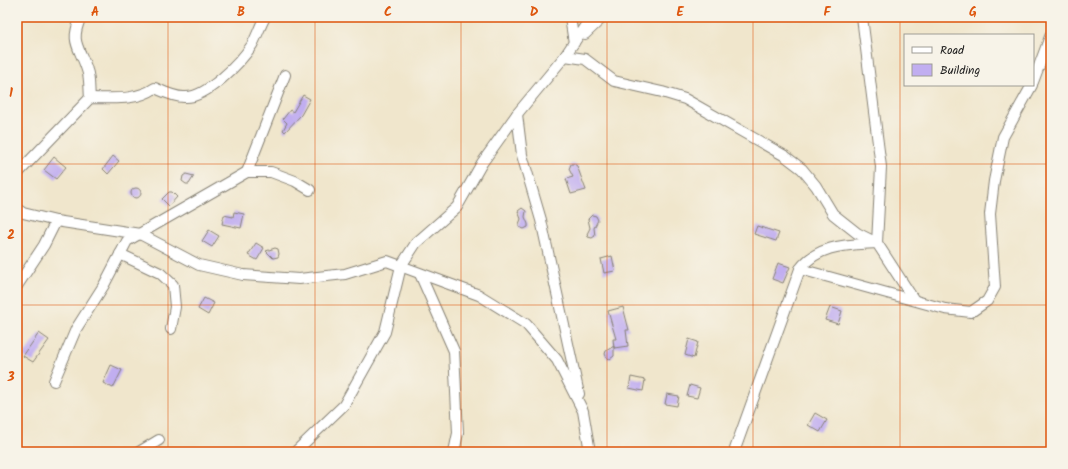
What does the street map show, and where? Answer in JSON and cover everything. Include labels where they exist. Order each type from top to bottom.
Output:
[{"type":"street","points":[[81,17],[75,29],[75,38],[88,71],[90,98]]},
{"type":"street","points":[[17,174],[90,98],[123,98],[144,95],[155,88],[184,98],[205,92],[240,61],[252,45],[265,17]]},
{"type":"street","points":[[570,17],[574,43]]},
{"type":"street","points":[[295,452],[344,405],[385,332],[401,266],[416,243],[457,207],[482,163],[517,114],[565,56],[591,17]]},
{"type":"street","points":[[574,43],[604,17]]},
{"type":"street","points":[[862,17],[881,167],[877,243]]},
{"type":"street","points":[[1034,79],[1051,34]]},
{"type":"street","points":[[565,56],[585,59],[614,81],[685,99],[785,156],[802,169],[816,186],[833,214],[857,233],[877,243],[914,300]]},
{"type":"street","points":[[247,172],[285,75]]},
{"type":"street","points":[[800,269],[945,309],[971,312],[986,301],[995,287],[990,214],[994,181],[1003,137],[1031,86]]},
{"type":"street","points":[[517,114],[522,155],[542,220],[583,412],[590,452]]},
{"type":"street","points":[[54,381],[76,329],[104,285],[127,240],[247,172],[270,172],[295,181],[310,190]]},
{"type":"street","points":[[17,209],[23,213],[56,221],[140,234],[199,264],[243,275],[298,279],[345,274],[387,261],[401,266],[479,295],[526,324],[557,360],[583,412]]},
{"type":"street","points":[[17,286],[44,245],[56,221]]},
{"type":"street","points":[[734,452],[800,269],[806,260],[822,250],[851,245],[877,243]]},
{"type":"street","points":[[120,254],[160,273],[172,285],[174,307],[171,329]]},
{"type":"street","points":[[420,274],[454,351],[458,433],[454,452]]},
{"type":"street","points":[[139,452],[159,440]]},
{"type":"building","points":[[303,95],[310,99],[301,115],[285,132],[283,130],[287,123],[283,119],[290,110],[293,112]]},
{"type":"building","points":[[113,156],[119,161],[108,174],[103,169]]},
{"type":"building","points":[[54,157],[66,167],[56,179],[44,170]]},
{"type":"building","points":[[571,164],[577,166],[586,190],[571,194],[566,179],[573,177],[569,169]]},
{"type":"building","points":[[186,174],[194,176],[189,184],[182,181],[183,176]]},
{"type":"building","points":[[134,188],[138,188],[140,189],[140,197],[134,198],[131,195],[131,191]]},
{"type":"building","points":[[169,192],[172,192],[177,197],[169,206],[162,199]]},
{"type":"building","points":[[522,208],[526,211],[525,217],[528,224],[528,227],[524,229],[519,227],[521,219],[518,211]]},
{"type":"building","points":[[234,212],[244,214],[241,228],[222,224],[224,215],[233,217]]},
{"type":"building","points":[[592,215],[596,216],[598,220],[594,228],[595,236],[592,238],[588,237],[587,234],[590,228],[588,219]]},
{"type":"building","points":[[757,226],[779,233],[776,241],[754,234]]},
{"type":"building","points":[[209,230],[219,236],[212,247],[202,241]]},
{"type":"building","points":[[256,243],[264,248],[257,260],[248,255]]},
{"type":"building","points":[[275,248],[278,249],[279,254],[278,257],[273,258],[266,251]]},
{"type":"building","points":[[612,256],[615,271],[604,273],[601,259]]},
{"type":"building","points":[[778,263],[790,267],[783,283],[772,279]]},
{"type":"building","points":[[204,298],[214,303],[208,315],[198,309]]},
{"type":"building","points":[[623,307],[629,330],[626,330],[628,346],[614,348],[613,339],[616,339],[608,311]]},
{"type":"building","points":[[830,307],[842,311],[838,324],[825,320]]},
{"type":"building","points":[[39,333],[49,340],[33,362],[23,356]]},
{"type":"building","points":[[689,339],[698,342],[694,358],[685,355]]},
{"type":"building","points":[[614,346],[614,356],[610,359],[607,358],[605,354],[606,351]]},
{"type":"building","points":[[111,365],[122,370],[113,388],[103,383]]},
{"type":"building","points":[[631,377],[645,380],[643,391],[629,388]]},
{"type":"building","points":[[690,385],[700,388],[697,398],[687,396]]},
{"type":"building","points":[[667,394],[679,396],[677,406],[665,404]]},
{"type":"building","points":[[815,413],[827,420],[820,432],[808,425]]}]
